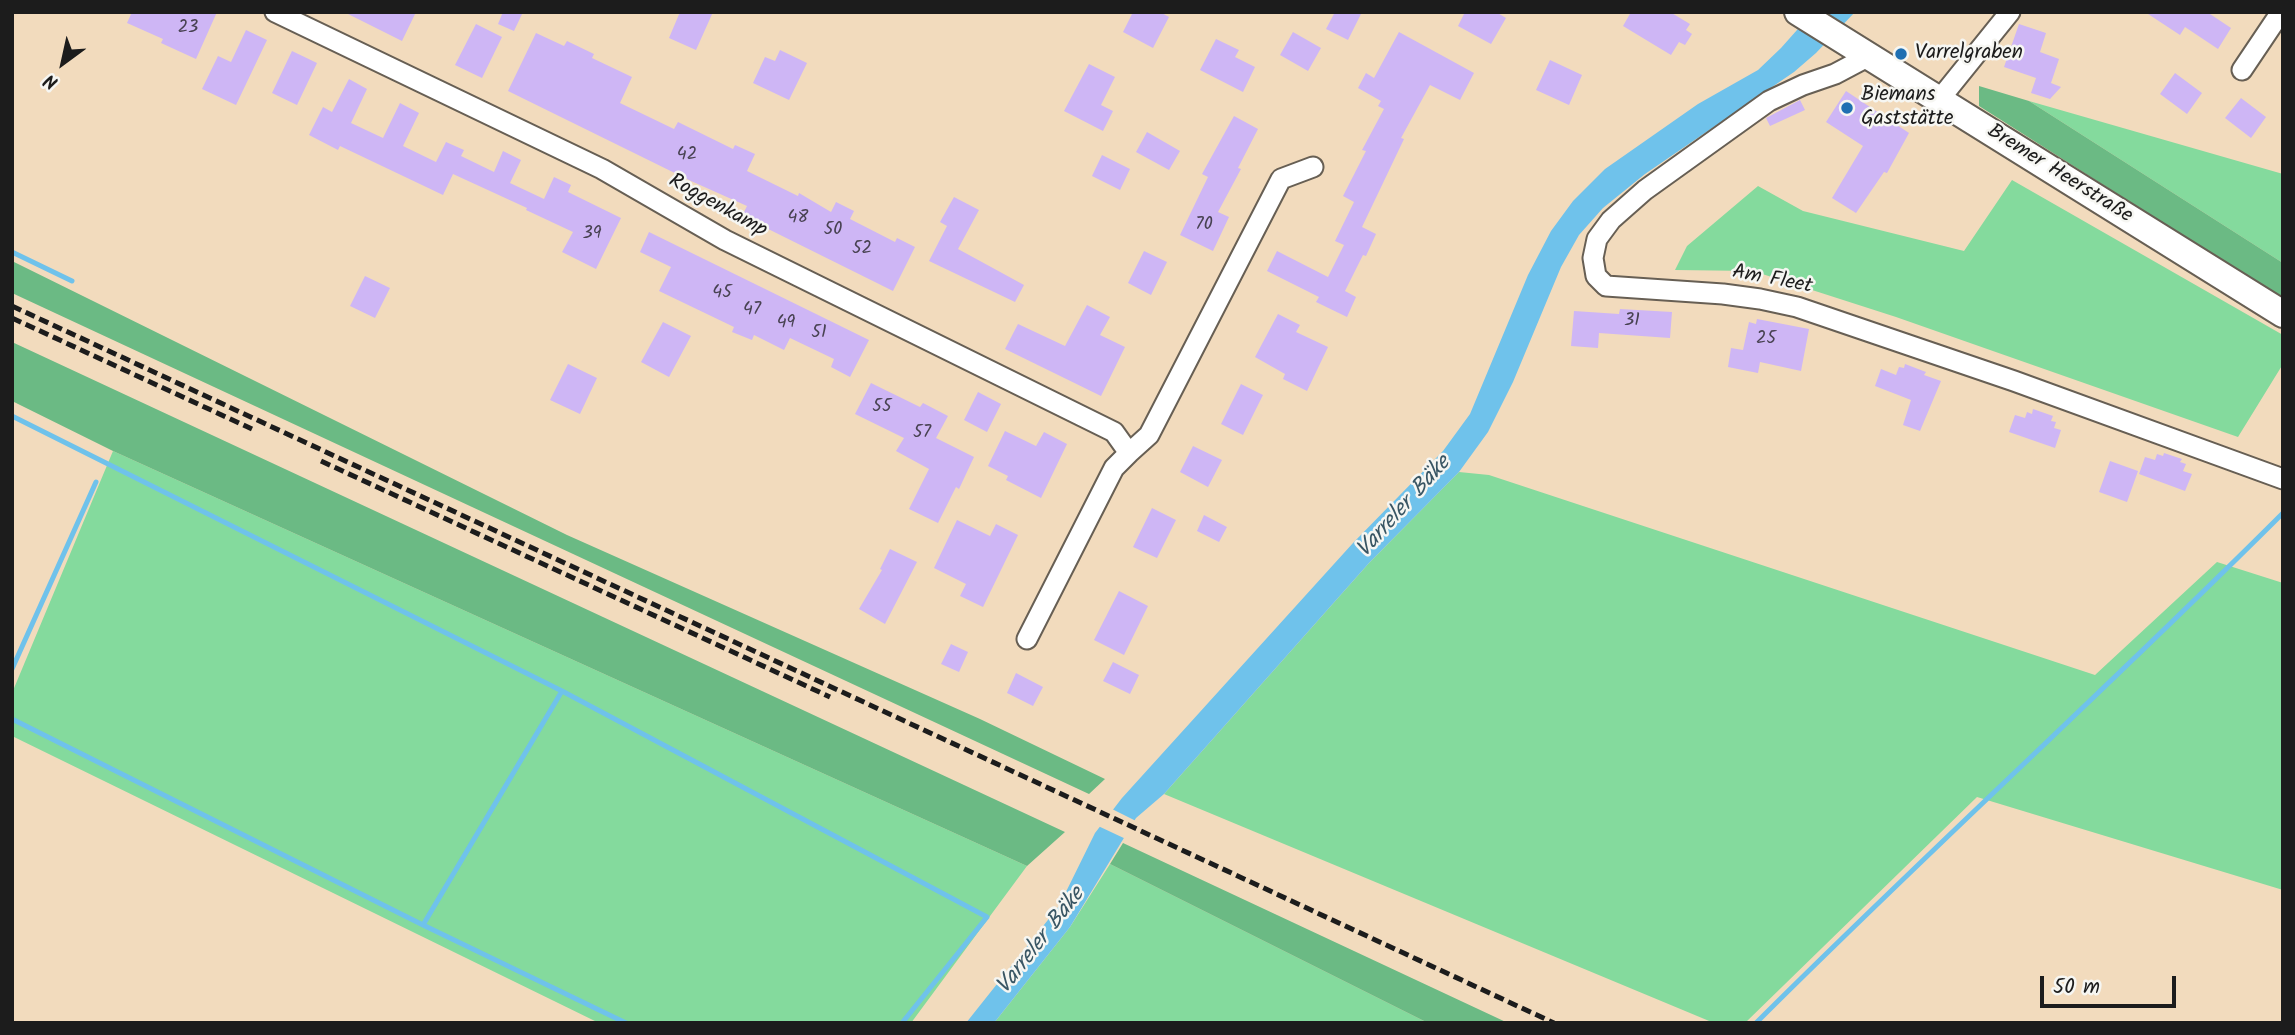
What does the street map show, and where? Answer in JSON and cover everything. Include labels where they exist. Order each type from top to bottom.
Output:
[{"type":"main road","name":"Bremer Heerstraße","points":[[1801,14],[2283,314]]},
{"type":"street","name":"Roggenkamp","points":[[275,12],[601,169],[725,240],[1114,432],[1129,453]]},
{"type":"street","points":[[1939,100],[2010,12]]},
{"type":"street","points":[[2242,70],[2281,12]]},
{"type":"street","name":"Am Fleet","points":[[1868,56],[1835,74],[1769,101],[1645,190],[1611,220],[1597,239],[1593,258],[1596,276],[1606,286],[1735,296],[1797,307],[2014,381],[2283,479]]},
{"type":"street","points":[[1027,639],[1114,468],[1149,435],[1281,179],[1313,167]]},
{"type":"green space","points":[[1979,86],[2029,101],[2283,263],[2283,299],[1979,106]]},
{"type":"green space","points":[[2029,101],[2283,174],[2283,263]]},
{"type":"green space","points":[[2012,180],[2283,335],[2283,364],[2238,437],[1896,317],[1753,271],[1675,270],[1687,246],[1758,186],[1803,211],[1964,251]]},
{"type":"green space","points":[[12,261],[567,535],[980,719],[1105,779],[1089,794],[12,293]]},
{"type":"green space","points":[[12,342],[1065,832],[1027,866],[113,451],[12,401]]},
{"type":"green space","points":[[113,451],[1027,866],[911,1023],[599,1023],[12,736],[12,693]]},
{"type":"green space","points":[[1459,472],[1489,475],[2095,675],[2217,562],[2283,583],[2283,890],[1977,797],[1745,1023],[1714,1023],[1164,794],[1369,563]]},
{"type":"green space","points":[[1123,843],[1508,1023],[1428,1023],[1110,864]]},
{"type":"green space","points":[[1110,864],[1428,1023],[994,1023],[1070,927]]},
{"type":"water","name":"Varreler Bäke","points":[[1813,12],[1855,12],[1794,72],[1645,174],[1603,208],[1579,235],[1561,267],[1513,382],[1488,432],[1459,472],[1369,563],[1164,794],[1136,818],[1070,927],[994,1023],[966,1023],[1059,906],[1095,833],[1122,798],[1353,543],[1443,451],[1470,414],[1528,275],[1551,231],[1573,201],[1605,169],[1698,104],[1758,70]]},
{"type":"pier","points":[[1110,808],[1138,822],[1128,840],[1096,825]]},
{"type":"building","points":[[132,12],[217,12],[196,59],[161,43],[163,39],[127,23]]},
{"type":"building","points":[[344,12],[416,12],[402,41]]},
{"type":"building","points":[[503,12],[523,12],[514,31],[498,24]]},
{"type":"building","points":[[680,12],[713,12],[696,50],[669,38]]},
{"type":"building","points":[[1133,12],[1160,12],[1169,17],[1153,48],[1123,32]]},
{"type":"building","points":[[1335,12],[1362,12],[1348,40],[1326,29]]},
{"type":"building","points":[[1465,12],[1496,12],[1506,18],[1491,44],[1458,26]]},
{"type":"building","points":[[1631,12],[1670,12],[1690,24],[1686,30],[1692,34],[1685,45],[1679,42],[1671,55],[1623,26]]},
{"type":"building","points":[[2145,12],[2207,12],[2231,28],[2218,49],[2185,27],[2180,35]]},
{"type":"building","points":[[476,24],[502,37],[482,78],[455,65]]},
{"type":"building","points":[[2019,24],[2046,33],[2040,52],[2059,59],[2051,83],[2061,87],[2050,99],[2031,93],[2036,78],[2004,67]]},
{"type":"building","points":[[246,30],[267,40],[236,105],[202,89],[218,56],[231,62]]},
{"type":"building","points":[[1293,32],[1321,48],[1308,71],[1280,55]]},
{"type":"building","points":[[1399,32],[1474,73],[1460,100],[1430,85],[1401,138],[1404,139],[1362,227],[1376,234],[1345,291],[1356,297],[1347,317],[1316,302],[1319,297],[1267,271],[1277,251],[1328,277],[1344,245],[1335,241],[1354,202],[1343,196],[1366,151],[1362,150],[1384,109],[1378,106],[1381,101],[1358,88],[1366,73],[1374,78]]},
{"type":"building","points":[[536,33],[564,46],[567,41],[594,54],[592,58],[632,77],[620,103],[674,129],[678,122],[733,149],[735,145],[755,154],[747,171],[798,196],[799,193],[831,212],[836,202],[854,211],[850,219],[895,242],[897,238],[915,247],[893,291],[742,216],[747,206],[508,91]]},
{"type":"building","points":[[1216,39],[1239,50],[1235,57],[1255,67],[1243,92],[1200,70]]},
{"type":"building","points":[[780,50],[807,63],[789,100],[753,83],[765,57],[775,61]]},
{"type":"building","points":[[292,51],[317,63],[297,105],[272,93]]},
{"type":"building","points":[[1550,60],[1582,75],[1569,105],[1536,90]]},
{"type":"building","points":[[1089,64],[1115,77],[1101,105],[1113,111],[1103,131],[1064,111]]},
{"type":"building","points":[[2175,73],[2202,93],[2187,114],[2160,94]]},
{"type":"building","points":[[349,79],[367,89],[351,123],[383,138],[400,103],[419,113],[403,146],[436,162],[446,142],[464,150],[461,156],[494,172],[503,151],[521,160],[510,183],[544,199],[554,177],[571,185],[568,192],[621,218],[596,269],[562,252],[573,232],[526,210],[527,208],[453,174],[443,195],[340,146],[338,150],[309,135],[323,107],[332,112]]},
{"type":"building","points":[[1846,91],[1909,133],[1887,173],[1884,172],[1856,213],[1832,198],[1863,146],[1826,122]]},
{"type":"building","points":[[2241,98],[2266,117],[2251,138],[2225,118]]},
{"type":"building","points":[[1800,100],[1805,110],[1770,126],[1766,118]]},
{"type":"building","points":[[1234,116],[1258,129],[1218,212],[1229,217],[1213,251],[1180,235],[1208,177],[1202,174]]},
{"type":"building","points":[[1147,132],[1180,151],[1169,170],[1136,152]]},
{"type":"building","points":[[1102,155],[1130,169],[1120,190],[1092,176]]},
{"type":"building","points":[[954,197],[979,210],[958,249],[1024,285],[1015,302],[929,261],[947,226],[940,222]]},
{"type":"building","points":[[649,232],[869,340],[850,377],[831,367],[834,359],[790,338],[784,350],[754,335],[752,340],[732,332],[734,327],[659,291],[671,267],[640,252]]},
{"type":"building","points":[[1144,251],[1167,262],[1151,295],[1128,283]]},
{"type":"building","points":[[365,276],[390,288],[375,318],[350,306]]},
{"type":"building","points":[[1087,305],[1110,317],[1100,335],[1125,347],[1101,396],[1005,349],[1018,324],[1065,346]]},
{"type":"building","points":[[1620,309],[1672,312],[1670,338],[1599,333],[1598,348],[1571,346],[1574,311],[1619,314]]},
{"type":"building","points":[[1278,314],[1300,325],[1296,332],[1328,347],[1307,391],[1283,379],[1285,374],[1255,357]]},
{"type":"building","points":[[1757,319],[1809,329],[1801,371],[1760,362],[1758,373],[1728,367],[1731,348],[1743,350],[1749,322],[1756,324]]},
{"type":"building","points":[[663,322],[691,336],[669,377],[641,362]]},
{"type":"building","points":[[568,364],[597,378],[580,414],[550,400]]},
{"type":"building","points":[[1905,364],[1941,381],[1920,431],[1903,425],[1911,400],[1875,386],[1881,369],[1896,375],[1899,367],[1904,368]]},
{"type":"building","points":[[871,383],[920,407],[923,403],[948,416],[936,438],[974,457],[959,489],[956,487],[938,523],[909,509],[929,469],[896,451],[904,438],[855,414]]},
{"type":"building","points":[[1241,384],[1263,395],[1243,435],[1221,424]]},
{"type":"building","points":[[978,392],[1001,404],[987,432],[964,420]]},
{"type":"building","points":[[2033,409],[2053,416],[2051,421],[2056,422],[2054,428],[2061,430],[2055,448],[2009,432],[2015,415],[2025,418],[2027,412],[2032,414]]},
{"type":"building","points":[[1005,431],[1036,446],[1044,432],[1067,444],[1041,498],[1006,480],[1008,476],[988,466]]},
{"type":"building","points":[[1193,446],[1222,460],[1208,487],[1180,472]]},
{"type":"building","points":[[2164,453],[2182,459],[2180,462],[2186,464],[2183,471],[2192,474],[2185,491],[2139,474],[2145,457],[2155,460],[2157,454],[2163,456]]},
{"type":"building","points":[[2110,461],[2138,471],[2127,502],[2099,492]]},
{"type":"building","points":[[1152,508],[1176,520],[1157,558],[1133,547]]},
{"type":"building","points":[[1204,515],[1227,527],[1219,542],[1197,531]]},
{"type":"building","points":[[957,520],[990,536],[996,524],[1018,535],[983,607],[960,596],[966,584],[934,568]]},
{"type":"building","points":[[890,549],[917,562],[885,624],[859,609],[882,570],[880,569]]},
{"type":"building","points":[[1119,591],[1148,606],[1124,655],[1094,640]]},
{"type":"building","points":[[951,644],[968,652],[959,672],[941,664]]},
{"type":"building","points":[[1113,662],[1139,675],[1130,694],[1103,681]]},
{"type":"building","points":[[1016,673],[1043,687],[1033,706],[1007,693]]},
{"type":"waterway","points":[[12,252],[72,281]]},
{"type":"waterway","points":[[12,416],[562,691],[987,917],[902,1023]]},
{"type":"waterway","points":[[12,669],[96,482]]},
{"type":"waterway","points":[[1756,1023],[2283,513]]},
{"type":"waterway","points":[[423,925],[562,691]]},
{"type":"waterway","points":[[12,719],[423,925],[626,1023]]},
{"type":"railway","points":[[12,306],[1554,1023]]},
{"type":"railway","points":[[12,318],[252,429]]},
{"type":"railway","points":[[321,461],[830,697]]},
{"type":"place","name":"Varrelgraben","points":[[1901,54]]},
{"type":"place","name":"Biemans Gaststätte","points":[[1847,108]]}]
